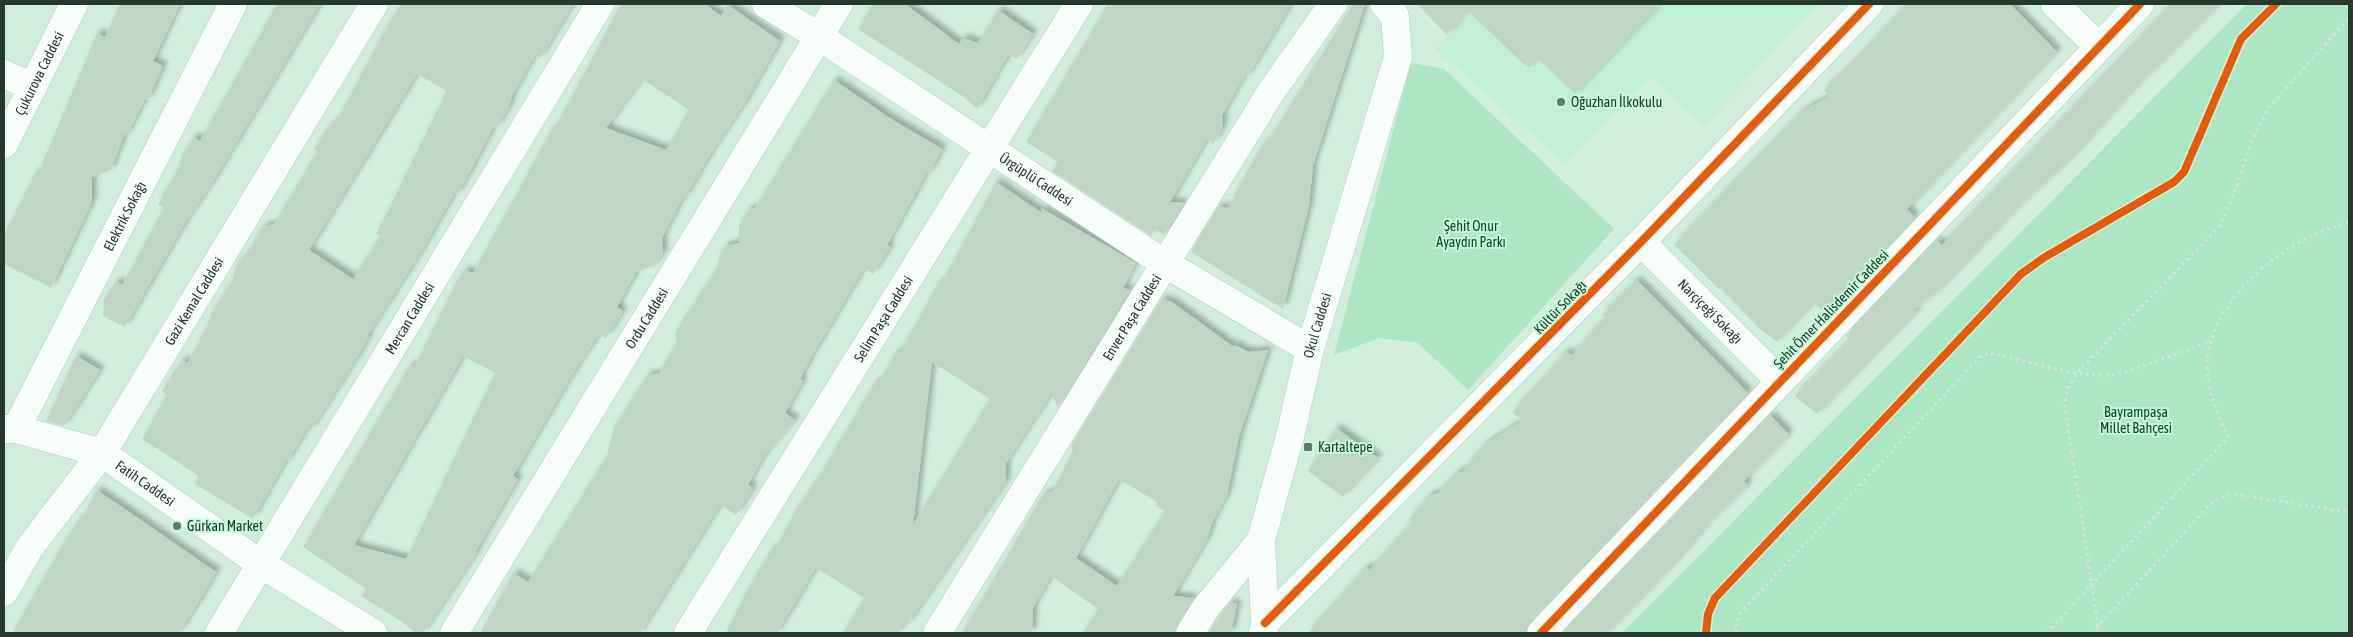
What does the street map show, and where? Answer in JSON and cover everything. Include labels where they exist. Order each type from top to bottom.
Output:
[{"type":"street","name":"Çukurova Caddesi","points":[[4,144],[74,4]]},
{"type":"street","name":"Elektrik Sokağı","points":[[10,429],[233,4]]},
{"type":"street","name":"Gazi Kemal Caddesi","points":[[4,592],[30,547],[102,453],[374,4]]},
{"type":"street","name":"Mercan Caddesi","points":[[219,633],[600,4]]},
{"type":"street","name":"Ürgüplü Caddesi","points":[[766,4],[818,36],[1164,263],[1310,349]]},
{"type":"street","name":"Ordu Caddesi","points":[[454,633],[839,4]]},
{"type":"street","name":"Selim Paşa Caddesi","points":[[688,633],[1079,4]]},
{"type":"street","name":"Enver Paşa Caddesi","points":[[937,633],[1271,92],[1333,4]]},
{"type":"street","name":"Okul Caddesi","points":[[1190,633],[1205,609],[1261,540],[1290,436],[1310,349],[1398,57],[1395,16],[1384,4]]},
{"type":"street","name":"Kültür Sokağı","points":[[1264,628],[1642,242],[1869,4]]},
{"type":"street","points":[[2055,4],[2099,47]]},
{"type":"street","name":"Şehit Ömer Halisdemir Caddesi","points":[[1541,633],[2140,4]]},
{"type":"street","points":[[4,74],[33,87]]},
{"type":"street","name":"Narçiçeği Sokağı","points":[[1642,242],[1780,380]]},
{"type":"street","name":"Fatih Caddesi","points":[[10,429],[102,453],[261,564],[374,633]]},
{"type":"street","name":"Kültür Sokağı","points":[[1261,540],[1264,628]]},
{"type":"path","points":[[2098,626],[2065,407],[2067,389],[2078,372],[2220,226],[2260,122],[2269,107],[2349,18]]},
{"type":"path","points":[[2047,633],[2228,438],[2210,389],[2207,365],[2211,341],[2223,311],[2248,283],[2276,257],[2320,232],[2349,222]]},
{"type":"path","points":[[1736,633],[1736,624],[1741,612],[1980,357],[1988,353],[2078,372],[2109,376],[2124,373],[2211,341]]},
{"type":"path","points":[[2092,633],[2214,500],[2222,496],[2234,494],[2349,512]]},
{"type":"shaded area","name":"Oğuzhan İlkokulu","points":[[1479,4],[1818,4],[1703,127],[1651,77],[1565,164],[1435,49]]},
{"type":"green space","name":"Bayrampaşa Millet Bahçesi","points":[[2247,4],[2349,4],[2349,633],[1622,633]]},
{"type":"green space","name":"Şehit Onur Ayaydın Parkı","points":[[1411,63],[1444,69],[1614,229],[1468,390],[1418,343],[1379,338],[1334,355]]},
{"type":"building","points":[[120,4],[180,4],[153,61],[163,66],[148,100],[145,99],[127,135],[124,135],[111,170],[92,177],[92,202],[51,288],[4,264],[4,235],[35,173],[38,174],[97,33],[105,37]]},
{"type":"building","points":[[277,4],[320,4],[212,183],[183,226],[125,327],[103,316],[104,300],[116,281],[122,285],[164,208],[158,204],[181,163],[179,162],[193,137],[200,141]]},
{"type":"building","points":[[402,4],[573,4],[540,58],[535,55],[512,96],[509,107],[497,127],[494,126],[458,194],[455,192],[421,252],[367,336],[369,337],[356,359],[311,430],[307,428],[288,461],[286,460],[253,519],[195,484],[199,476],[142,439],[167,395],[162,391],[182,360],[188,363],[211,317],[209,316],[232,282],[235,268],[254,245],[254,240],[264,227],[274,224],[317,152],[313,150],[328,128],[337,120],[390,21]],"holes":[[[417,74],[447,91],[376,234],[380,237],[353,279],[309,250]]]},
{"type":"building","points":[[621,4],[705,4],[721,16],[728,5],[780,41],[744,104],[711,153],[685,198],[683,197],[662,238],[663,253],[655,265],[636,272],[617,307],[623,311],[606,338],[599,334],[572,375],[513,476],[518,479],[477,552],[423,633],[416,633],[361,596],[366,589],[303,547],[410,365],[414,367],[455,284],[465,270],[473,273],[552,129],[555,128]],"holes":[[[642,79],[689,110],[666,150],[606,128]],[[463,356],[495,373],[406,559],[354,545]]]},
{"type":"building","points":[[873,4],[905,4],[959,44],[963,38],[978,43],[998,10],[1033,34],[1017,59],[1009,54],[977,109],[964,97],[858,29]]},
{"type":"building","points":[[1108,4],[1291,4],[1247,77],[1245,75],[1222,115],[1223,127],[1213,144],[1207,139],[1170,202],[1184,203],[1164,235],[1155,229],[1151,236],[1052,171],[1058,162],[1026,142]]},
{"type":"building","points":[[1353,4],[1365,4],[1313,165],[1309,206],[1283,309],[1191,252],[1218,207],[1228,208],[1252,162],[1265,142],[1269,140]]},
{"type":"building","points":[[1417,4],[1660,4],[1575,94],[1537,58],[1528,68],[1468,11],[1447,35]]},
{"type":"building","points":[[1907,4],[2010,4],[2057,52],[1907,209],[1915,218],[1824,313],[1814,302],[1777,342],[1759,328],[1674,245],[1800,113],[1829,96],[1824,90]]},
{"type":"building","points":[[2172,4],[2219,4],[2141,81],[2070,159],[2017,208],[1940,289],[1914,310],[1916,312],[1817,414],[1795,396],[1850,340],[1846,336],[1937,240],[1942,245]]},
{"type":"building","points":[[834,80],[891,119],[942,149],[929,174],[927,172],[887,245],[890,247],[873,274],[864,268],[813,354],[800,379],[803,381],[785,413],[795,420],[764,455],[748,485],[753,488],[736,515],[720,505],[640,633],[480,633],[514,573],[528,582],[607,456],[614,427],[647,376],[659,373],[677,342],[675,333],[718,266],[719,256],[725,246],[739,243],[739,226],[748,210],[755,208]]},
{"type":"building","points":[[996,182],[1042,213],[1041,208],[1136,263],[1123,288],[1130,290],[1058,408],[1052,393],[1006,463],[1006,481],[907,625],[904,623],[898,633],[843,633],[864,598],[816,568],[777,633],[726,633],[744,596],[771,550],[775,549],[797,508],[816,481],[874,384],[879,382],[897,351],[900,351],[939,282],[942,282]],"holes":[[[932,362],[990,399],[913,525]]]},
{"type":"building","points":[[1637,280],[1748,393],[1530,622],[1526,633],[1308,633],[1366,567],[1370,570],[1412,522],[1409,519],[1429,496],[1438,493],[1458,472],[1462,472],[1484,445],[1522,421],[1512,412],[1565,352],[1572,355],[1605,318],[1602,315]]},
{"type":"building","points":[[1162,299],[1172,302],[1232,346],[1235,345],[1248,352],[1268,350],[1239,436],[1227,495],[1213,521],[1207,539],[1173,596],[1194,598],[1174,633],[1083,633],[1098,609],[1051,576],[1033,608],[1032,633],[962,633],[1043,495],[1053,491],[1073,451],[1071,446]],"holes":[[[1119,479],[1157,502],[1156,506],[1165,511],[1117,586],[1076,558]]]},
{"type":"building","points":[[76,356],[100,370],[64,426],[46,421]]},
{"type":"building","points":[[1770,415],[1789,435],[1744,481],[1748,485],[1706,526],[1673,565],[1607,633],[1562,633]]},
{"type":"building","points":[[1336,428],[1378,458],[1343,497],[1308,471]]},
{"type":"building","points":[[97,490],[216,572],[198,603],[179,633],[12,633],[61,548],[79,519],[81,520]]},
{"type":"building","points":[[1230,603],[1237,604],[1231,633],[1208,633]]},
{"type":"cycle path","points":[[1265,623],[1641,242],[1869,4]]},
{"type":"cycle path","points":[[1541,633],[2140,4]]},
{"type":"cycle path","points":[[1706,633],[1708,614],[1715,598],[2021,274],[2045,257],[2174,182],[2184,172],[2241,39],[2276,4]]},
{"type":"place","name":"Oğuzhan İlkokulu","points":[[1561,102]]},
{"type":"place","name":"Kartaltepe","points":[[1308,447]]},
{"type":"place","name":"Gürkan Market","points":[[177,526]]}]
